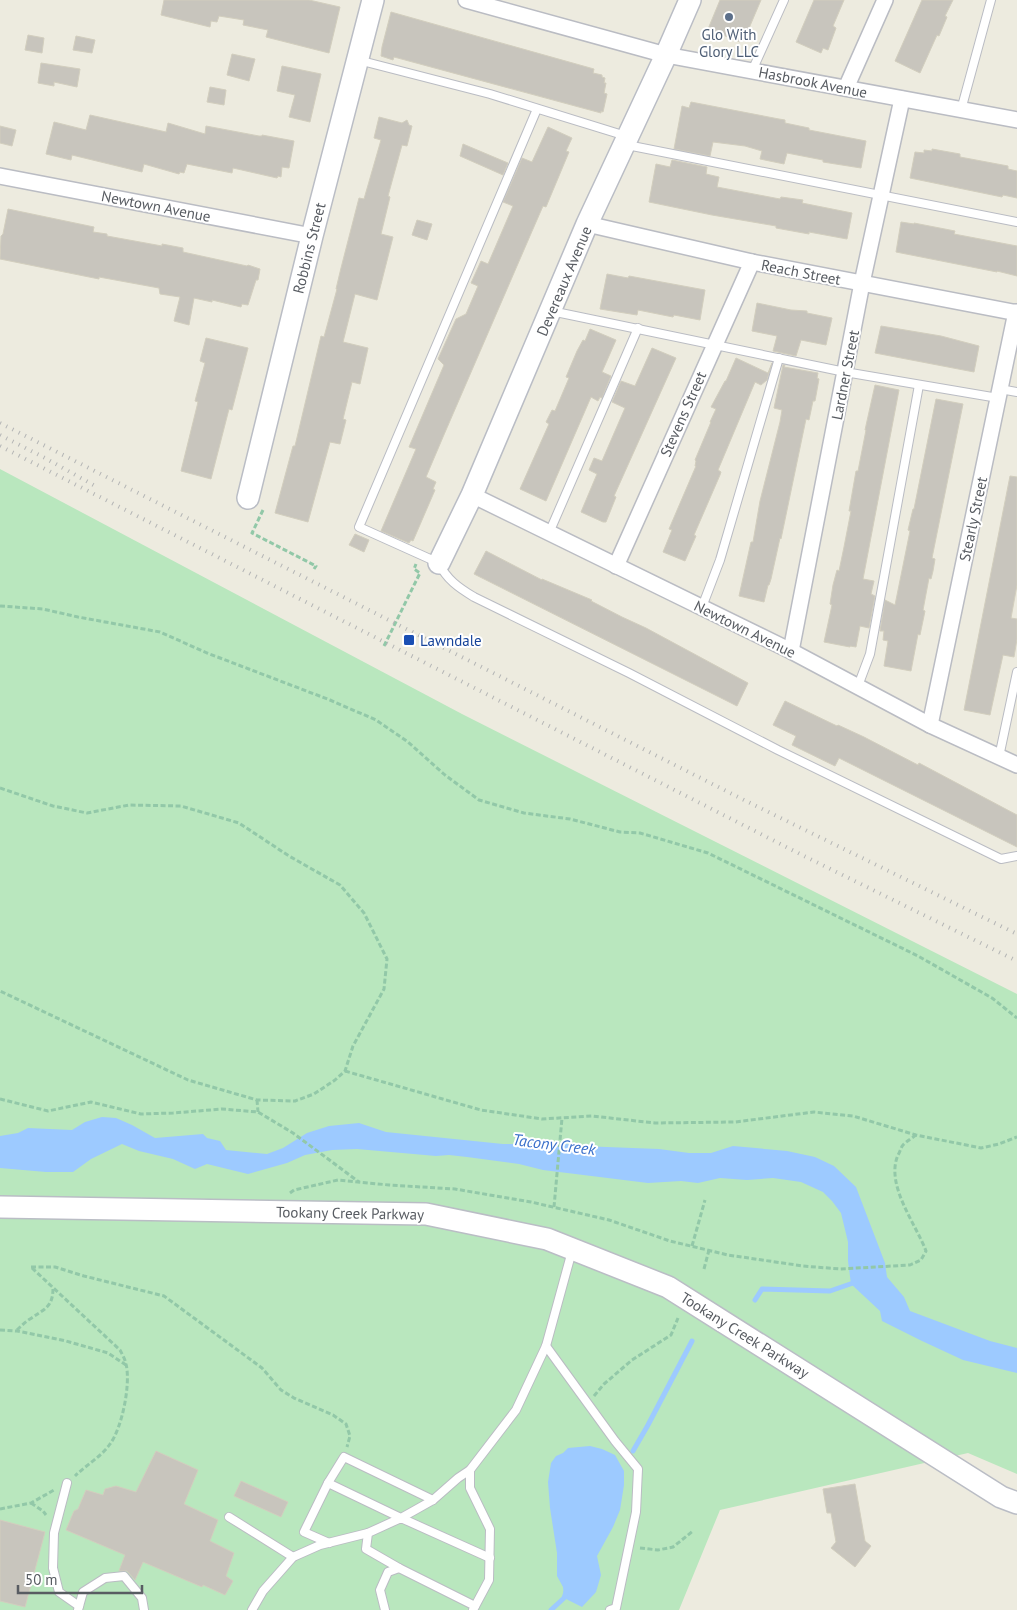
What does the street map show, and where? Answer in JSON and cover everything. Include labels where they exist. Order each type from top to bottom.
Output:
[{"type":"street","name":"Robbins Street","points":[[248,498],[312,236],[373,0]]},
{"type":"street","name":"Hasbrook Avenue","points":[[468,0],[666,55],[1017,120]]},
{"type":"street","name":"Devereaux Avenue","points":[[439,563],[472,495],[552,311],[587,224],[690,0]]},
{"type":"street","points":[[846,88],[885,0]]},
{"type":"street","name":"Lardner Street","points":[[791,651],[862,283],[902,99]]},
{"type":"street","name":"Newtown Avenue","points":[[0,176],[312,236]]},
{"type":"street","name":"Reach Street","points":[[587,224],[752,262],[1016,312]]},
{"type":"street","name":"Stevens Street","points":[[616,566],[752,262]]},
{"type":"street","name":"Stearly Street","points":[[930,725],[1016,312]]},
{"type":"street","name":"Newtown Avenue","points":[[472,495],[791,651],[930,725],[1017,765]]},
{"type":"street","name":"Tookany Creek Parkway","points":[[0,1207],[426,1214],[548,1239],[668,1287],[1001,1497],[1017,1503]]},
{"type":"lane","points":[[752,71],[784,0]]},
{"type":"lane","points":[[961,110],[991,0]]},
{"type":"lane","points":[[358,60],[490,94],[626,140],[881,196],[1017,222]]},
{"type":"lane","points":[[538,109],[359,527],[439,563],[443,573],[459,588],[474,597],[629,673],[778,750],[1001,859],[1017,856]]},
{"type":"lane","points":[[552,311],[845,372],[919,385],[999,393],[1017,392]]},
{"type":"lane","points":[[549,533],[638,328]]},
{"type":"lane","points":[[702,607],[720,560],[779,358]]},
{"type":"lane","points":[[858,686],[870,654],[919,385]]},
{"type":"lane","points":[[999,757],[1017,672]]},
{"type":"lane","points":[[252,1610],[263,1591],[293,1557],[329,1543],[368,1533],[401,1518],[433,1500],[470,1470],[516,1410],[546,1346],[573,1249]]},
{"type":"lane","points":[[546,1346],[638,1469],[636,1512],[616,1608],[610,1610]]},
{"type":"lane","points":[[329,1543],[304,1532],[328,1483],[344,1457],[433,1500]]},
{"type":"lane","points":[[368,1533],[366,1549],[474,1608],[489,1580],[490,1529],[470,1488],[470,1470]]},
{"type":"lane","points":[[67,1483],[54,1533],[52,1568],[59,1592],[78,1608],[83,1592],[105,1578],[124,1576],[142,1598],[144,1610]]},
{"type":"lane","points":[[328,1483],[490,1558]]},
{"type":"lane","points":[[229,1517],[293,1557]]},
{"type":"lane","points":[[385,1610],[380,1590],[388,1572],[399,1568]]},
{"type":"path","points":[[248,498],[265,506],[252,533],[316,566],[314,568]]},
{"type":"path","points":[[384,646],[420,573],[414,569],[420,554]]},
{"type":"path","points":[[0,606],[43,609],[160,632],[207,653],[330,700],[376,720],[408,742],[445,775],[479,800],[524,813],[570,819],[620,832],[640,833],[708,853],[918,956],[992,998],[1017,1018]]},
{"type":"path","points":[[0,788],[54,806],[87,813],[129,805],[181,806],[239,823],[289,856],[340,885],[364,913],[387,959],[384,989],[354,1046],[344,1071],[335,1080],[314,1094],[295,1101],[257,1100],[188,1080],[0,991]]},
{"type":"path","points":[[344,1071],[481,1110],[542,1119],[592,1116],[655,1122],[736,1122],[814,1112],[853,1116],[916,1135],[981,1148],[1017,1137]]},
{"type":"path","points":[[0,1099],[48,1111],[91,1102],[141,1114],[173,1114],[222,1109],[258,1112],[293,1134],[360,1182]]},
{"type":"path","points":[[257,1100],[258,1112]]},
{"type":"path","points":[[554,1207],[554,1189],[562,1118]]},
{"type":"path","points":[[287,1194],[294,1190],[338,1180],[455,1189],[554,1207],[609,1220],[670,1241],[728,1255],[803,1266],[840,1268],[910,1265],[921,1260],[926,1252],[922,1239],[905,1208],[896,1182],[896,1160],[902,1146],[916,1135]]},
{"type":"path","points":[[692,1246],[705,1200]]},
{"type":"path","points":[[704,1270],[709,1250]]},
{"type":"path","points":[[0,1509],[31,1503],[67,1483],[100,1455],[111,1443],[123,1415],[127,1388],[126,1365],[120,1350],[32,1267],[55,1267],[164,1296],[262,1368],[281,1390],[294,1398],[333,1415],[346,1424],[350,1436],[344,1457]]},
{"type":"path","points":[[17,1331],[28,1320],[49,1306],[53,1299],[53,1288]]},
{"type":"path","points":[[588,1404],[604,1384],[632,1360],[671,1335],[678,1318]]},
{"type":"path","points":[[0,1330],[17,1331],[66,1341],[108,1353],[126,1365]]},
{"type":"path","points":[[31,1503],[43,1511],[56,1526]]},
{"type":"path","points":[[629,1546],[658,1550],[674,1547],[693,1531]]},
{"type":"green space","points":[[0,469],[462,714],[1017,994],[1017,1474],[968,1453],[720,1510],[679,1610],[0,1610]]},
{"type":"water","name":"Tacony Creek","points":[[102,1117],[116,1118],[155,1138],[203,1134],[207,1138],[220,1141],[226,1150],[267,1154],[283,1148],[307,1133],[329,1126],[359,1123],[386,1132],[503,1144],[553,1142],[580,1146],[659,1149],[689,1153],[711,1153],[733,1146],[787,1151],[815,1157],[834,1166],[856,1187],[885,1263],[887,1277],[904,1297],[910,1311],[990,1341],[1017,1348],[1017,1373],[963,1360],[882,1321],[880,1311],[851,1284],[848,1242],[841,1213],[823,1192],[801,1182],[773,1178],[747,1180],[720,1178],[698,1183],[681,1181],[648,1183],[543,1170],[519,1164],[467,1157],[357,1149],[332,1150],[305,1155],[287,1163],[248,1174],[207,1164],[195,1169],[173,1159],[139,1151],[122,1144],[91,1159],[73,1172],[0,1168],[0,1136],[18,1133],[28,1128],[72,1130],[85,1122]]},
{"type":"water","points":[[590,1446],[615,1455],[624,1471],[624,1485],[620,1510],[597,1556],[601,1575],[596,1592],[582,1607],[564,1598],[563,1587],[557,1576],[557,1553],[548,1482],[551,1463],[556,1456],[568,1448]]},
{"type":"building","points":[[164,0],[309,0],[340,7],[329,53],[266,37],[268,30],[243,25],[244,20],[219,16],[217,22],[211,21],[210,27],[161,15]]},
{"type":"building","points":[[720,0],[761,0],[744,40],[741,39],[740,42],[708,29]]},
{"type":"building","points":[[814,0],[844,0],[833,26],[836,28],[828,50],[823,48],[821,53],[796,42]]},
{"type":"building","points":[[922,0],[953,0],[945,16],[947,17],[939,36],[937,35],[920,73],[895,61]]},
{"type":"building","points":[[391,12],[594,69],[593,73],[602,75],[605,78],[604,93],[607,94],[603,112],[394,57],[393,60],[381,56]]},
{"type":"building","points":[[28,35],[44,38],[42,53],[25,50]]},
{"type":"building","points":[[76,36],[95,40],[92,53],[73,50]]},
{"type":"building","points":[[232,54],[255,59],[249,81],[227,75]]},
{"type":"building","points":[[41,63],[80,69],[77,87],[54,82],[54,86],[38,83]]},
{"type":"building","points":[[282,66],[321,74],[310,122],[289,117],[295,95],[277,91]]},
{"type":"building","points":[[210,87],[226,90],[224,105],[207,102]]},
{"type":"building","points":[[691,102],[785,120],[785,123],[809,128],[809,130],[866,141],[861,168],[823,162],[823,160],[787,153],[784,164],[760,159],[762,151],[745,146],[713,142],[710,156],[674,149],[682,106],[689,108]]},
{"type":"building","points":[[90,115],[166,132],[168,123],[205,134],[206,126],[294,141],[289,168],[282,167],[281,177],[278,176],[277,178],[233,168],[232,173],[187,164],[184,173],[180,172],[179,174],[144,164],[142,172],[72,155],[71,160],[46,154],[54,122],[86,130]]},
{"type":"building","points":[[379,117],[402,123],[407,120],[409,125],[412,126],[407,146],[402,145],[388,196],[390,197],[381,234],[393,237],[377,300],[355,294],[343,342],[368,348],[360,384],[352,382],[343,419],[346,420],[340,444],[330,442],[308,522],[275,513],[293,446],[295,446],[321,336],[324,337],[337,289],[359,198],[364,199],[381,140],[374,138]]},
{"type":"building","points":[[0,126],[16,130],[12,146],[0,143]]},
{"type":"building","points":[[548,127],[572,138],[566,151],[569,152],[546,207],[543,206],[426,477],[436,482],[433,489],[435,490],[413,541],[411,540],[409,543],[381,531],[416,449],[409,447],[444,365],[438,359],[456,319],[466,314],[478,286],[471,283],[481,261],[488,264],[513,206],[503,202],[522,158],[532,162]]},
{"type":"building","points":[[463,144],[508,163],[503,175],[460,156]]},
{"type":"building","points":[[932,149],[960,154],[960,157],[1008,166],[1008,169],[1017,171],[1017,198],[1003,195],[1002,197],[910,178],[915,152],[924,153],[924,150],[932,151]]},
{"type":"building","points":[[672,160],[707,167],[706,174],[719,177],[717,187],[780,199],[781,197],[803,200],[802,203],[852,213],[847,239],[776,228],[776,226],[649,202],[656,164],[670,167]]},
{"type":"building","points":[[8,209],[94,227],[93,232],[107,234],[107,236],[183,248],[183,252],[248,265],[260,269],[258,280],[256,280],[248,305],[242,304],[241,307],[194,298],[189,325],[174,321],[180,297],[160,294],[159,288],[99,277],[99,279],[0,259],[1,236]]},
{"type":"building","points":[[417,220],[432,224],[427,240],[412,235]]},
{"type":"building","points":[[901,222],[955,231],[954,234],[1017,246],[1017,276],[896,252]]},
{"type":"building","points":[[607,274],[628,278],[629,276],[705,290],[700,320],[638,310],[637,315],[600,309]]},
{"type":"building","points":[[757,303],[791,310],[807,311],[807,313],[832,318],[826,345],[801,340],[796,356],[773,351],[777,336],[752,331]]},
{"type":"building","points":[[881,326],[941,336],[979,346],[974,372],[875,353]]},
{"type":"building","points":[[590,329],[616,340],[602,372],[611,376],[602,398],[600,397],[598,401],[591,397],[546,501],[520,489],[549,424],[546,422],[552,410],[555,411],[569,378],[566,377],[577,351],[583,340],[585,341]]},
{"type":"building","points":[[206,338],[248,348],[232,410],[229,409],[211,479],[181,471],[198,402],[195,401],[205,363],[200,361]]},
{"type":"building","points":[[652,348],[676,358],[614,496],[616,497],[606,522],[603,522],[581,512],[597,474],[589,470],[594,458],[602,461],[625,408],[612,402],[621,381],[635,386]]},
{"type":"building","points":[[736,358],[768,373],[772,363],[767,380],[761,385],[755,382],[718,470],[721,472],[720,475],[685,561],[663,552],[672,530],[669,529],[696,466],[695,460],[716,409],[711,407],[726,381]]},
{"type":"building","points":[[783,365],[785,365],[784,367],[818,373],[817,378],[819,379],[809,420],[806,419],[781,539],[764,602],[739,596],[780,422],[782,410],[774,408]]},
{"type":"building","points":[[875,385],[899,390],[863,579],[874,581],[871,594],[875,596],[869,628],[860,626],[856,647],[850,647],[824,642],[832,605],[830,604],[833,585],[837,570],[839,571],[851,511],[849,511],[856,471],[858,471]]},
{"type":"building","points":[[936,399],[963,404],[932,558],[935,559],[933,571],[931,579],[929,578],[923,610],[925,611],[920,635],[918,634],[911,671],[884,666],[888,641],[883,640],[884,631],[880,631],[885,600],[895,605],[910,531],[908,530]]},
{"type":"building","points":[[1010,476],[1017,477],[1017,585],[1011,618],[1017,619],[1017,639],[1014,657],[1003,655],[990,715],[964,710]]},
{"type":"building","points":[[355,534],[369,540],[364,552],[349,545]]},
{"type":"building","points":[[486,551],[542,580],[592,600],[748,683],[737,706],[474,574]]},
{"type":"building","points":[[785,701],[864,737],[918,765],[919,763],[1017,815],[1017,847],[839,758],[835,766],[792,745],[796,736],[773,725]]},
{"type":"building","points":[[156,1451],[198,1470],[184,1504],[218,1520],[210,1541],[234,1553],[226,1576],[233,1581],[225,1595],[143,1562],[135,1580],[127,1571],[119,1571],[125,1555],[66,1530],[86,1490],[103,1495],[105,1489],[116,1486],[136,1492]]},
{"type":"building","points":[[241,1481],[288,1502],[281,1517],[234,1496]]},
{"type":"building","points":[[855,1484],[865,1541],[871,1546],[855,1567],[831,1548],[836,1542],[831,1513],[827,1513],[823,1489]]},
{"type":"building","points":[[0,1520],[45,1532],[25,1607],[0,1601]]},
{"type":"waterway","points":[[755,1300],[762,1289],[830,1291],[856,1282]]},
{"type":"waterway","points":[[633,1451],[692,1341]]},
{"type":"waterway","points":[[551,1610],[564,1598],[566,1592]]},
{"type":"railway","points":[[0,423],[742,799],[1017,934]]},
{"type":"railway","points":[[0,435],[97,487]]},
{"type":"railway","points":[[0,446],[800,854],[1017,961]]},
{"type":"place","name":"Glo With Glory LLC","points":[[729,17]]},
{"type":"place","name":"Lawndale","points":[[409,640]]}]
